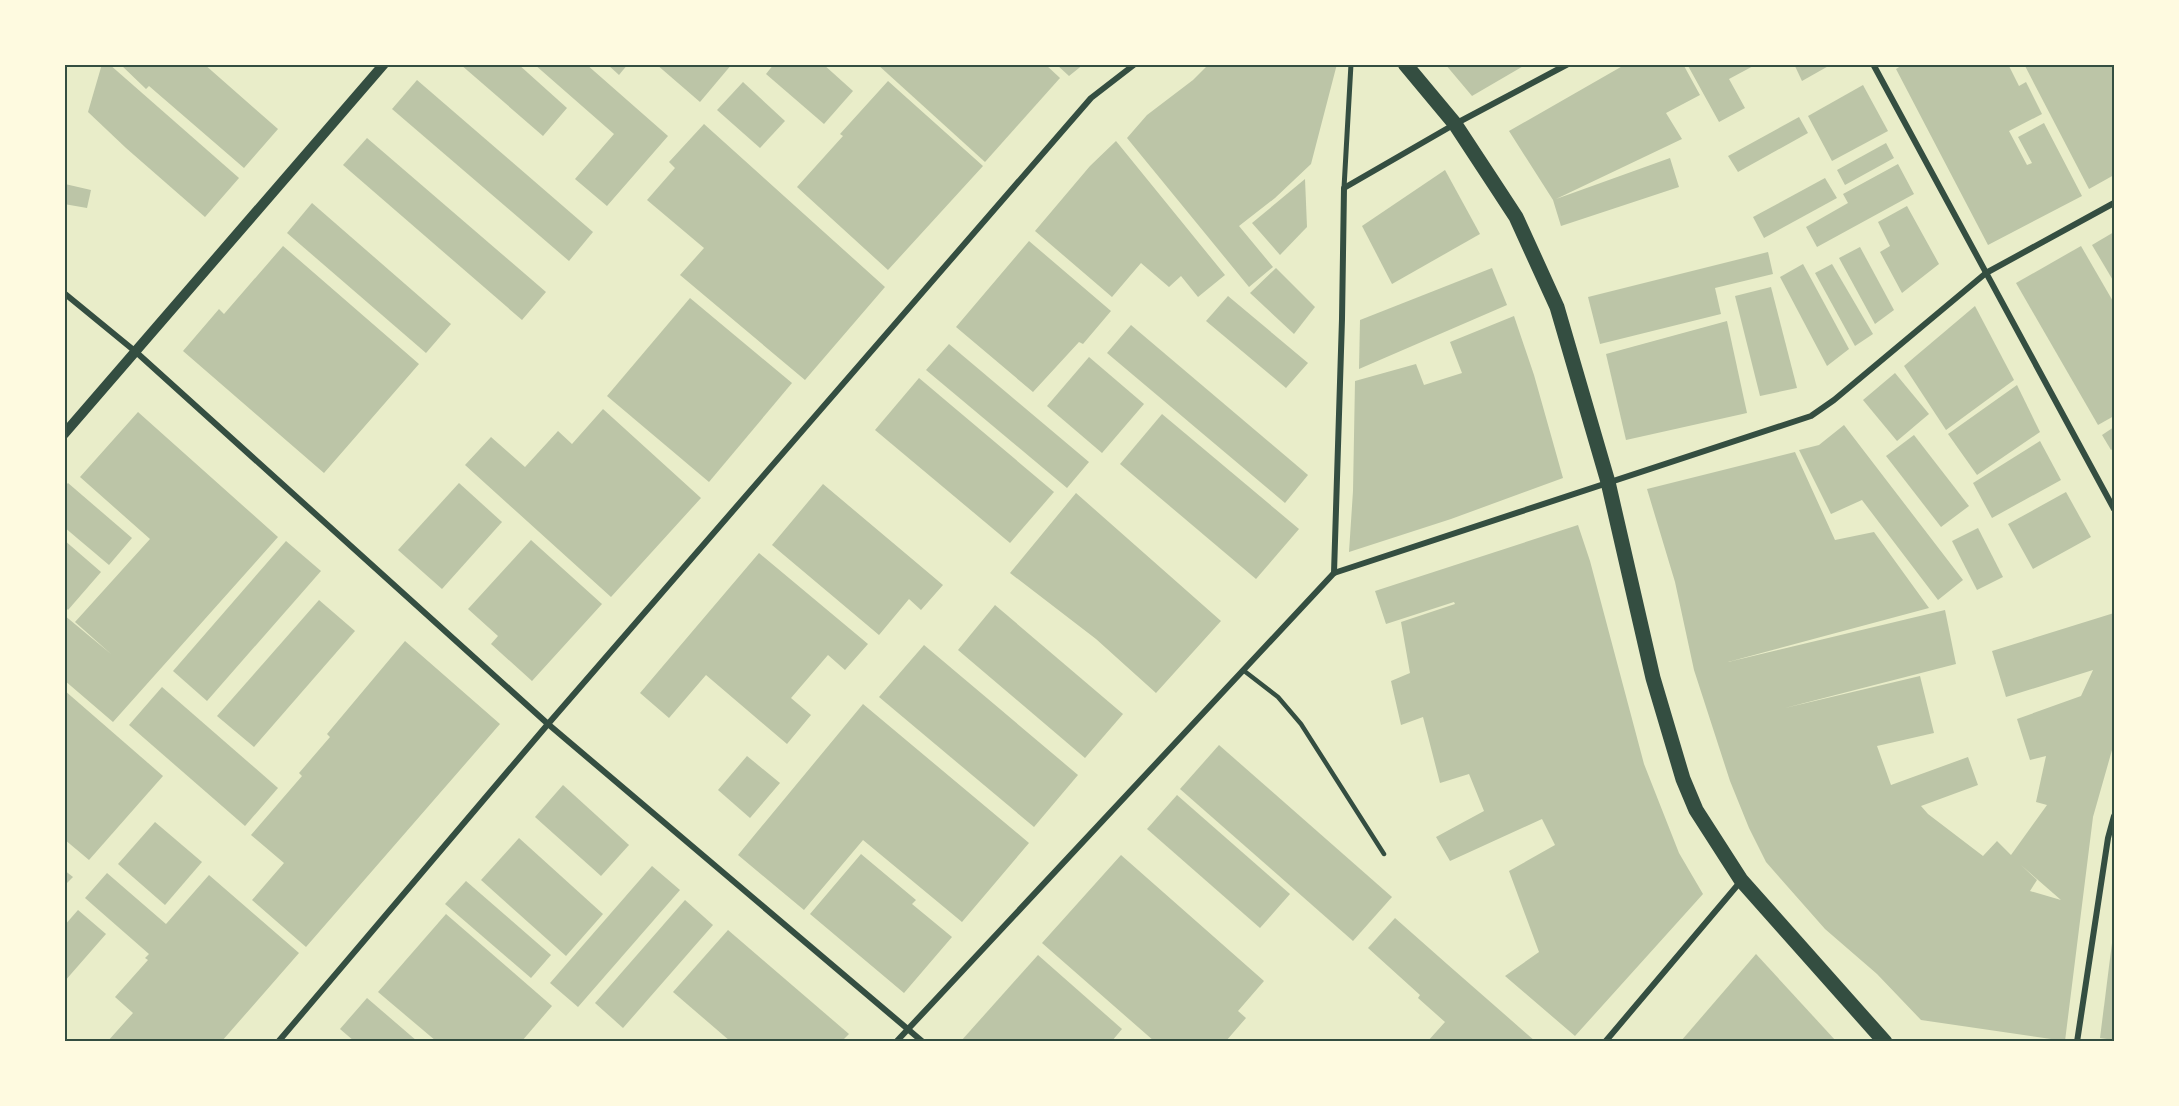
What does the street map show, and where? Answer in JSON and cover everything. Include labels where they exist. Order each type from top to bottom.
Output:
[{"type":"main road","points":[[1405,64],[1455,124],[1516,217],[1557,307],[1608,482],[1653,678],[1683,779],[1696,810],[1741,880],[1885,1041]]},
{"type":"street","points":[[64,434],[384,64]]},
{"type":"street","points":[[278,1041],[548,724],[1092,98],[1135,64]]},
{"type":"street","points":[[1334,573],[1344,188],[1351,64]]},
{"type":"street","points":[[1344,188],[1455,124],[1568,64]]},
{"type":"street","points":[[1873,64],[2115,509]]},
{"type":"street","points":[[896,1041],[1334,573],[1817,413],[1986,273],[2115,203]]},
{"type":"street","points":[[64,293],[136,352],[548,724],[923,1041]]},
{"type":"street","points":[[2077,1041],[2108,838],[2115,816]]},
{"type":"street","points":[[1605,1041],[1741,880]]},
{"type":"lane","points":[[1243,670],[1278,697],[1301,724],[1384,854]]},
{"type":"building","points":[[102,64],[109,64],[239,178],[205,217],[88,112]]},
{"type":"building","points":[[120,64],[204,64],[278,129],[244,168],[149,86],[146,89]]},
{"type":"building","points":[[460,64],[518,64],[567,108],[543,136]]},
{"type":"building","points":[[534,64],[586,64],[668,136],[607,206],[575,179],[614,134]]},
{"type":"building","points":[[607,64],[628,64],[619,75]]},
{"type":"building","points":[[656,64],[732,64],[700,102]]},
{"type":"building","points":[[774,64],[823,64],[853,91],[824,124],[766,74]]},
{"type":"building","points":[[877,64],[1045,64],[1060,78],[985,162]]},
{"type":"building","points":[[1056,64],[1084,64],[1069,76]]},
{"type":"building","points":[[1209,64],[1337,64],[1311,164],[1275,198],[1239,226],[1273,267],[1249,287],[1127,138],[1147,115],[1193,80]]},
{"type":"building","points":[[1445,64],[1527,64],[1472,96]]},
{"type":"building","points":[[1626,64],[1683,64],[1700,95],[1666,113],[1682,139],[1556,199],[1670,158],[1679,187],[1561,226],[1553,200],[1509,131]]},
{"type":"building","points":[[1687,64],[1757,64],[1729,79],[1745,108],[1719,122]]},
{"type":"building","points":[[1794,64],[1832,64],[1802,81]]},
{"type":"building","points":[[1904,64],[2008,64],[2019,86],[2026,82],[2042,114],[2009,131],[2027,165],[2032,163],[2018,137],[2044,123],[2082,196],[1988,245],[1896,69]]},
{"type":"building","points":[[2024,64],[2114,64],[2114,175],[2089,189]]},
{"type":"building","points":[[417,80],[593,232],[569,261],[392,109]]},
{"type":"building","points":[[888,81],[983,166],[888,270],[797,187],[843,136],[840,134]]},
{"type":"building","points":[[743,82],[785,121],[760,148],[717,110]]},
{"type":"building","points":[[1863,85],[1888,131],[1832,161],[1808,116]]},
{"type":"building","points":[[1799,117],[1808,133],[1738,172],[1728,156]]},
{"type":"building","points":[[704,124],[885,287],[805,380],[680,275],[704,248],[647,200],[675,168],[669,162]]},
{"type":"building","points":[[367,138],[546,292],[522,320],[343,165]]},
{"type":"building","points":[[1116,141],[1225,275],[1198,297],[1181,276],[1169,287],[1141,263],[1112,297],[1035,231],[1090,166]]},
{"type":"building","points":[[1886,143],[1894,158],[1845,185],[1837,170]]},
{"type":"building","points":[[1898,164],[1914,194],[1817,247],[1806,227],[1848,203],[1843,194]]},
{"type":"building","points":[[1445,170],[1480,234],[1392,284],[1362,226]]},
{"type":"building","points":[[1825,178],[1837,198],[1764,238],[1753,217]]},
{"type":"building","points":[[1305,179],[1307,227],[1280,255],[1252,223]]},
{"type":"building","points":[[65,184],[91,190],[87,208],[64,204]]},
{"type":"building","points":[[312,203],[451,324],[426,353],[287,233]]},
{"type":"building","points":[[1907,206],[1939,264],[1902,293],[1880,252],[1890,246],[1878,222]]},
{"type":"building","points":[[2114,232],[2114,282],[2092,245]]},
{"type":"building","points":[[1029,241],[1111,311],[1083,344],[1079,342],[1033,392],[956,327]]},
{"type":"building","points":[[283,246],[419,364],[324,473],[183,351],[219,309],[224,314]]},
{"type":"building","points":[[2081,246],[2114,303],[2114,416],[2098,425],[2016,283]]},
{"type":"building","points":[[1860,247],[1894,310],[1875,324],[1839,258]]},
{"type":"building","points":[[1768,252],[1773,274],[1715,288],[1721,314],[1600,344],[1588,297]]},
{"type":"building","points":[[1803,264],[1849,349],[1827,366],[1780,277]]},
{"type":"building","points":[[1832,264],[1873,334],[1855,346],[1815,273]]},
{"type":"building","points":[[1276,268],[1315,307],[1294,334],[1250,293]]},
{"type":"building","points":[[1492,268],[1507,305],[1359,369],[1360,320]]},
{"type":"building","points":[[1771,287],[1797,388],[1760,396],[1735,296]]},
{"type":"building","points":[[1228,296],[1308,363],[1286,388],[1206,321]]},
{"type":"building","points":[[690,298],[792,383],[709,482],[607,396]]},
{"type":"building","points":[[1975,306],[2014,380],[1946,430],[1904,366]]},
{"type":"building","points":[[1514,316],[1534,375],[1563,478],[1451,519],[1349,552],[1353,491],[1355,381],[1416,364],[1424,385],[1462,373],[1450,342]]},
{"type":"building","points":[[1727,321],[1747,413],[1626,440],[1606,354]]},
{"type":"building","points":[[1131,325],[1308,475],[1285,503],[1107,353]]},
{"type":"building","points":[[949,344],[1089,462],[1067,488],[926,370]]},
{"type":"building","points":[[1089,357],[1144,404],[1102,453],[1047,406]]},
{"type":"building","points":[[1895,373],[1929,414],[1897,441],[1863,400]]},
{"type":"building","points":[[919,378],[1054,492],[1010,543],[875,430]]},
{"type":"building","points":[[2017,385],[2040,432],[1977,475],[1948,434]]},
{"type":"building","points":[[603,409],[701,498],[611,597],[465,465],[491,437],[525,467],[558,431],[572,444]]},
{"type":"building","points":[[138,412],[278,537],[113,722],[64,680],[64,615],[111,654],[75,622],[150,539],[80,477]]},
{"type":"building","points":[[1162,414],[1299,529],[1256,579],[1120,464]]},
{"type":"building","points":[[1844,425],[1963,580],[1938,600],[1862,500],[1831,514],[1799,450],[1819,445]]},
{"type":"building","points":[[2114,427],[2114,448],[2111,450],[2102,435]]},
{"type":"building","points":[[1914,435],[1969,506],[1941,527],[1886,456]]},
{"type":"building","points":[[2040,441],[2061,480],[1992,518],[1973,483]]},
{"type":"building","points":[[1795,452],[1835,540],[1874,532],[1929,608],[1728,662],[1945,610],[1956,664],[1785,708],[1920,676],[1934,733],[1877,746],[1891,785],[1968,757],[1978,785],[1921,806],[1928,814],[1983,856],[1997,841],[2011,855],[2047,805],[2036,802],[2046,756],[2030,760],[2017,719],[2081,696],[2093,670],[2006,697],[1992,651],[2114,613],[2114,743],[2093,817],[2065,1041],[1921,1020],[1877,974],[1825,929],[1766,862],[1730,781],[1694,670],[1675,582],[1647,489]],"holes":[[[2021,865],[2061,900],[2030,891],[2037,880]]]},
{"type":"building","points":[[68,483],[132,538],[109,565],[64,527],[64,487]]},
{"type":"building","points":[[459,483],[502,522],[442,589],[398,550]]},
{"type":"building","points":[[823,484],[943,585],[921,610],[909,599],[879,635],[772,545]]},
{"type":"building","points":[[2066,492],[2091,537],[2033,569],[2008,524]]},
{"type":"building","points":[[1076,493],[1221,621],[1156,693],[1096,639],[1010,573]]},
{"type":"building","points":[[1578,525],[1590,561],[1644,764],[1679,853],[1703,894],[1575,1036],[1505,976],[1539,952],[1509,871],[1555,845],[1542,819],[1450,861],[1436,837],[1484,811],[1469,774],[1440,783],[1423,717],[1401,725],[1391,681],[1410,673],[1401,622],[1455,604],[1454,602],[1386,624],[1375,591]]},
{"type":"building","points":[[1978,528],[2003,577],[1977,590],[1952,541]]},
{"type":"building","points":[[64,540],[101,572],[68,610],[64,606]]},
{"type":"building","points":[[531,540],[602,604],[532,681],[491,644],[498,636],[468,609]]},
{"type":"building","points":[[286,541],[321,571],[207,701],[173,671]]},
{"type":"building","points":[[759,553],[868,644],[845,670],[828,655],[791,698],[811,715],[787,744],[706,675],[669,718],[640,693]]},
{"type":"building","points":[[319,600],[355,631],[254,747],[217,716]]},
{"type":"building","points":[[995,605],[1123,714],[1085,758],[958,650]]},
{"type":"building","points":[[405,641],[500,724],[306,947],[252,900],[284,863],[251,835],[302,776],[299,773],[330,737],[327,734]]},
{"type":"building","points":[[924,645],[1078,775],[1034,827],[879,697]]},
{"type":"building","points":[[162,687],[278,788],[245,826],[129,725]]},
{"type":"building","points":[[64,690],[163,776],[89,860],[64,839]]},
{"type":"building","points":[[863,704],[1029,843],[962,922],[863,840],[804,910],[738,855]]},
{"type":"building","points":[[1219,745],[1392,897],[1353,941],[1180,789]]},
{"type":"building","points":[[747,756],[780,783],[750,818],[718,790]]},
{"type":"building","points":[[563,785],[629,845],[601,876],[535,817]]},
{"type":"building","points":[[1177,795],[1290,894],[1260,928],[1147,829]]},
{"type":"building","points":[[155,822],[202,862],[165,905],[118,864]]},
{"type":"building","points":[[519,838],[603,914],[566,956],[481,880]]},
{"type":"building","points":[[861,854],[916,900],[912,904],[952,937],[904,993],[810,914]]},
{"type":"building","points":[[1121,855],[1264,981],[1238,1011],[1246,1018],[1226,1041],[1154,1041],[1042,943]]},
{"type":"building","points":[[652,866],[680,890],[578,1007],[550,983]]},
{"type":"building","points":[[64,870],[73,877],[64,886]]},
{"type":"building","points":[[107,873],[166,924],[209,875],[299,953],[222,1041],[108,1041],[133,1013],[115,997],[148,960],[145,958],[149,954],[85,898]]},
{"type":"building","points":[[466,881],[551,955],[531,978],[445,904]]},
{"type":"building","points":[[685,900],[713,925],[623,1028],[595,1003]]},
{"type":"building","points":[[78,910],[106,934],[64,982],[64,926]]},
{"type":"building","points":[[446,914],[552,1006],[522,1041],[436,1041],[378,992]]},
{"type":"building","points":[[1395,918],[1535,1041],[1428,1041],[1445,1022],[1418,998],[1420,995],[1368,948]]},
{"type":"building","points":[[728,930],[849,1034],[842,1041],[730,1041],[673,992]]},
{"type":"building","points":[[2114,936],[2114,1040],[2100,1038]]},
{"type":"building","points":[[1756,954],[1836,1041],[1681,1041]]},
{"type":"building","points":[[1038,955],[1122,1029],[1112,1041],[961,1041]]},
{"type":"building","points":[[367,998],[417,1041],[354,1041],[340,1029]]}]
